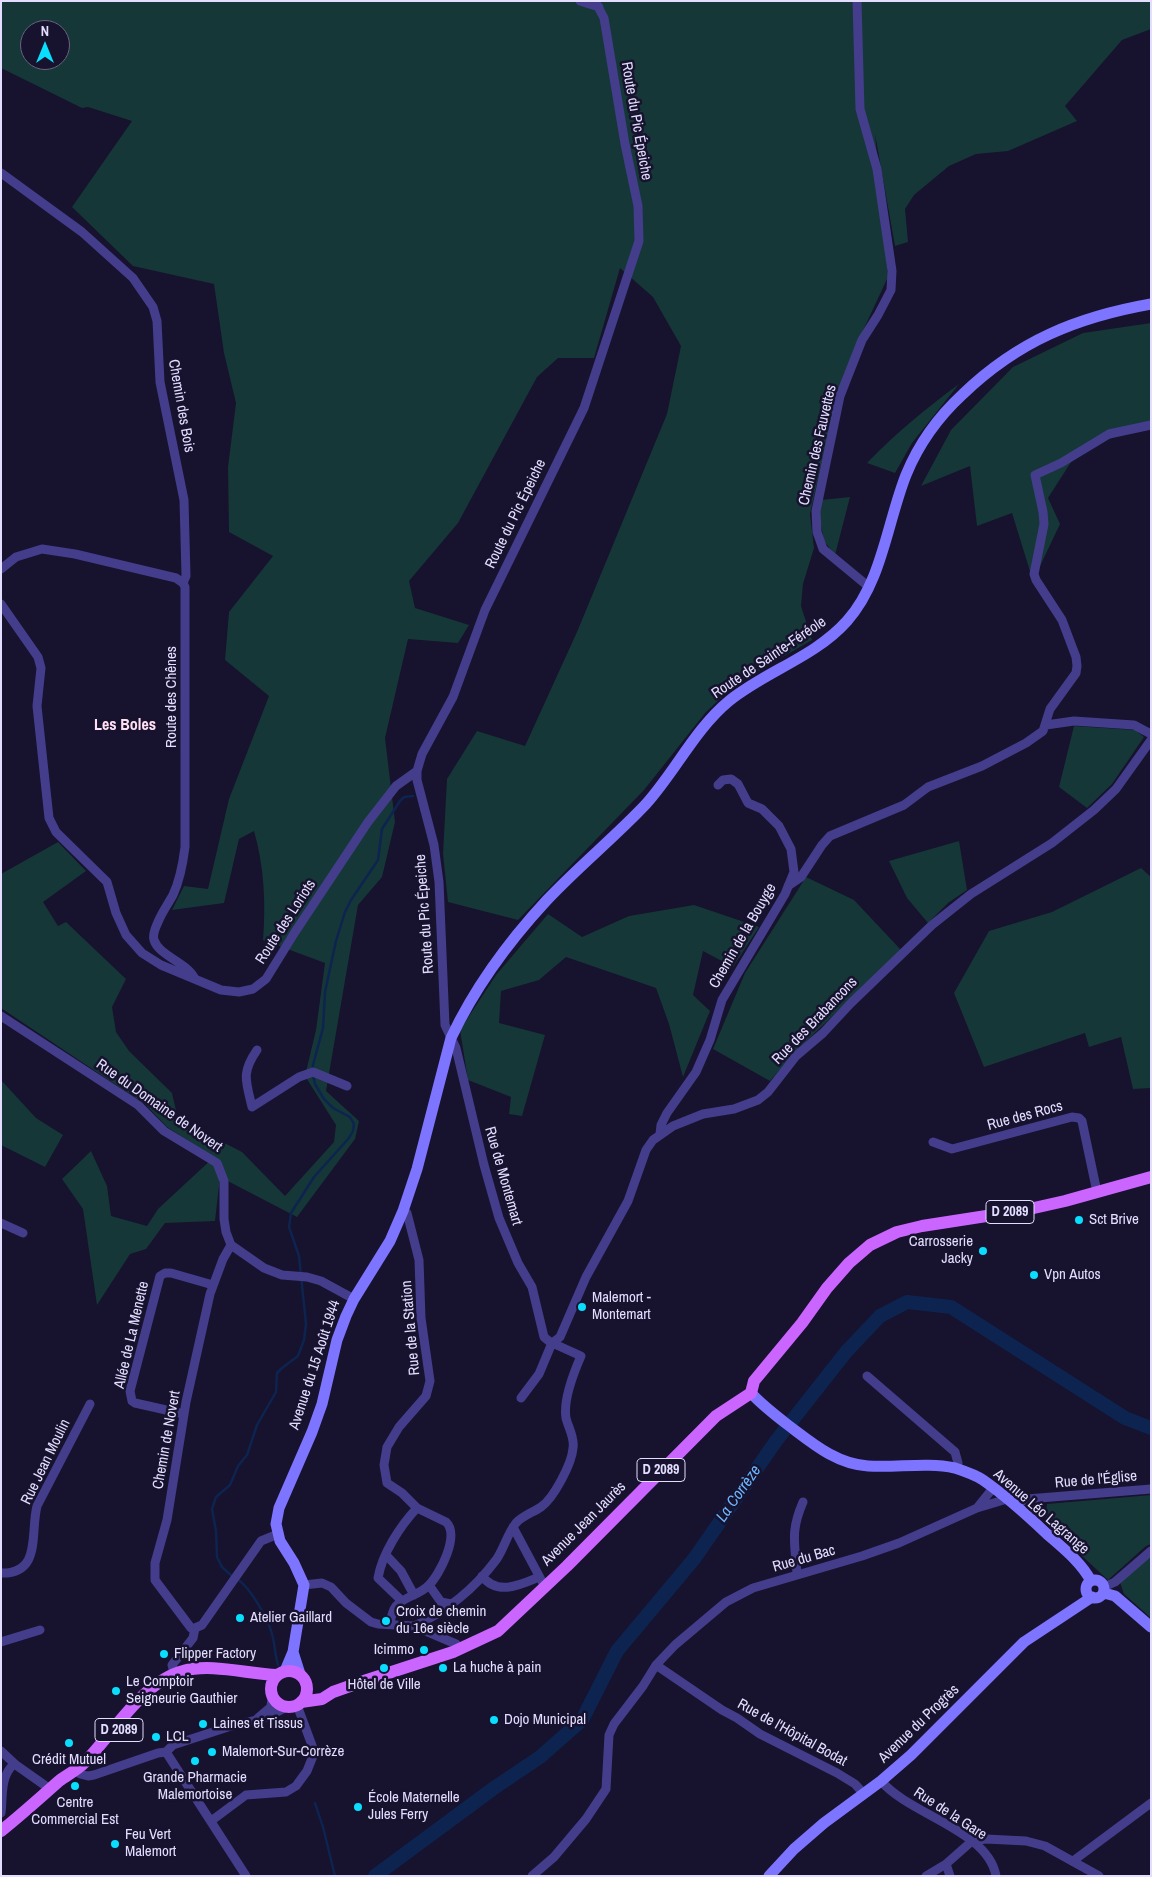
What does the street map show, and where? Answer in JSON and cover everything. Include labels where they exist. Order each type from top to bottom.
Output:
[{"type":"main road","name":"Route de Sainte-Féréole","points":[[451,1038],[457,1024],[501,953],[548,898],[647,802],[713,716],[745,689],[811,651],[833,635],[847,621],[860,604],[869,587],[906,475],[916,452],[931,429],[958,398],[996,365],[1050,333],[1088,318],[1151,304]]},
{"type":"main road","name":"Avenue du 15 Août 1944","points":[[278,1534],[276,1524],[279,1508],[322,1404],[337,1340],[354,1299],[390,1241],[403,1210],[417,1168],[451,1038]]},
{"type":"main road","name":"D 2089","points":[[1097,1192],[1151,1177]]},
{"type":"main road","name":"Avenue Jean Jaurès","points":[[306,1686],[321,1693],[333,1692],[459,1650],[498,1632],[542,1582],[710,1421],[751,1393],[754,1381],[802,1323],[827,1288],[848,1263],[870,1245],[897,1232],[922,1226],[1025,1210],[1097,1192]]},
{"type":"main road","name":"Avenue Léo Lagrange","points":[[751,1393],[761,1404],[818,1448],[850,1463],[867,1466],[932,1465],[956,1469],[982,1479],[1074,1558],[1087,1572],[1091,1581]]},
{"type":"main road","points":[[271,1693],[271,1684],[281,1673],[293,1652],[304,1585],[278,1534]]},
{"type":"main road","points":[[1104,1590],[1100,1597],[1092,1597],[1087,1591],[1087,1585],[1091,1581],[1099,1581],[1104,1590],[1115,1596],[1151,1628]]},
{"type":"main road","name":"Avenue du Progrès","points":[[769,1876],[811,1834],[881,1781],[918,1749],[1024,1642],[1092,1597]]},
{"type":"main road","points":[[250,1673],[262,1681],[280,1705],[295,1705],[306,1695],[306,1686],[293,1652]]},
{"type":"main road","name":"D 2089","points":[[1,1838],[83,1769],[143,1695],[174,1673],[185,1670],[207,1669],[250,1673],[281,1673]]},
{"type":"main road","points":[[281,1673],[290,1671],[300,1674]]},
{"type":"main road","name":"Avenue Jean Jaurès","points":[[295,1705],[322,1699],[333,1692]]},
{"type":"main road","name":"D 2089","points":[[1,1831],[50,1789],[83,1769]]},
{"type":"street","points":[[580,1],[597,4]]},
{"type":"street","name":"Chemin des Fauvettes","points":[[857,1],[860,109],[877,169],[892,281],[891,290],[862,340],[840,396],[816,511],[817,532],[823,549],[869,587]]},
{"type":"street","name":"Route du Pic Épeiche","points":[[451,1038],[445,1025],[439,882],[434,845],[417,780],[417,771],[422,754],[453,697],[485,610],[584,408],[639,241],[638,206],[625,144],[604,18],[597,4]]},
{"type":"street","name":"Chemin des Bois","points":[[1,173],[82,232],[133,278],[153,307],[157,321],[160,382],[184,500],[186,576],[183,583]]},
{"type":"street","points":[[788,886],[801,877],[830,836],[904,805],[928,787],[982,766],[1043,731],[1050,708],[1076,673],[1077,666],[1076,657],[1062,620],[1034,574],[1044,524],[1044,512],[1035,475],[1061,463],[1109,434],[1151,425]]},
{"type":"street","points":[[1,569],[16,557],[42,549],[84,556],[176,578],[183,583]]},
{"type":"street","name":"Route des Chênes","points":[[183,583],[186,592],[184,706],[186,846],[182,868],[174,893],[154,930],[154,940],[160,949],[191,971],[195,980]]},
{"type":"street","name":"Route des Loriots","points":[[1,604],[38,657],[41,668],[37,706],[49,818],[56,832],[107,882],[116,913],[126,935],[142,952],[161,966],[195,980],[221,990],[238,992],[253,989],[266,979],[368,822],[396,786],[417,771]]},
{"type":"street","points":[[1046,725],[1074,721],[1134,725],[1141,727],[1151,734]]},
{"type":"street","name":"Rue des Brabancons","points":[[521,1398],[539,1374],[552,1343],[560,1337],[586,1276],[628,1201],[646,1150],[660,1134],[673,1126],[703,1114],[734,1108],[758,1100],[768,1092],[796,1056],[823,1033],[932,924],[970,894],[1052,843],[1094,810],[1116,789],[1151,740]]},
{"type":"street","name":"Chemin de la Bouyge","points":[[660,1134],[661,1125],[667,1113],[696,1072],[710,1040],[722,1000],[788,886],[794,872],[791,849],[779,826],[762,810],[748,803],[738,784],[731,779],[723,780],[718,785]]},
{"type":"street","name":"Rue du Domaine de Novert","points":[[1,1016],[138,1105],[164,1131],[216,1163],[224,1182],[224,1219],[231,1245]]},
{"type":"street","name":"Rue de Montemart","points":[[451,1038],[456,1048],[499,1218],[518,1263],[532,1288],[544,1337],[552,1343]]},
{"type":"street","points":[[257,1050],[249,1062],[246,1071],[252,1107],[299,1077],[313,1072],[347,1086]]},
{"type":"street","name":"Rue des Rocs","points":[[933,1142],[952,1149],[1072,1117],[1080,1118],[1097,1192]]},
{"type":"street","name":"Rue de la Station","points":[[403,1210],[407,1213],[419,1260],[421,1318],[430,1382],[426,1396],[399,1427],[387,1448],[384,1465],[387,1483],[402,1493],[416,1508],[449,1524],[451,1545],[429,1585]]},
{"type":"street","points":[[1,1222],[23,1233]]},
{"type":"street","points":[[231,1245],[264,1268],[282,1275],[307,1276],[321,1281],[354,1299]]},
{"type":"street","name":"Chemin de Novert","points":[[195,1628],[191,1628],[168,1599],[155,1580],[154,1573],[167,1520],[184,1414],[213,1285],[223,1259],[231,1245]]},
{"type":"street","name":"Allée de La Menette","points":[[184,1414],[135,1403],[132,1401],[130,1391],[160,1276],[165,1273],[171,1273],[213,1285]]},
{"type":"street","points":[[414,1626],[463,1595],[497,1559],[517,1521],[544,1505],[562,1481],[574,1447],[566,1411],[572,1376],[581,1356],[552,1343]]},
{"type":"street","points":[[867,1376],[955,1452],[958,1463],[956,1469]]},
{"type":"street","name":"Rue Jean Moulin","points":[[1,1573],[18,1571],[28,1562],[33,1550],[34,1518],[37,1506],[90,1404]]},
{"type":"street","name":"Rue du Bac","points":[[977,1508],[993,1488]]},
{"type":"street","name":"Rue de l'Église","points":[[1011,1502],[1027,1499],[1151,1489]]},
{"type":"street","points":[[797,1574],[794,1533],[796,1520],[803,1502]]},
{"type":"street","name":"Rue du Bac","points":[[532,1876],[554,1857],[581,1825],[606,1790],[609,1735],[614,1724],[644,1686],[656,1665],[674,1645],[726,1602],[753,1588],[862,1556],[899,1543],[977,1508],[1011,1502]]},
{"type":"street","points":[[402,1601],[378,1578],[391,1546],[416,1508]]},
{"type":"street","points":[[482,1576],[487,1582],[495,1586],[507,1587],[542,1582],[513,1527]]},
{"type":"street","points":[[174,1673],[172,1665],[193,1638],[195,1628],[202,1625],[261,1541],[278,1534]]},
{"type":"street","points":[[1104,1590],[1151,1551]]},
{"type":"street","points":[[386,1556],[401,1571],[414,1595]]},
{"type":"street","points":[[304,1585],[322,1583],[331,1587],[346,1603],[371,1622],[414,1626],[456,1644],[459,1650]]},
{"type":"street","points":[[390,1624],[392,1614],[402,1601],[429,1585],[441,1602],[451,1604]]},
{"type":"street","points":[[1,1642],[40,1630]]},
{"type":"street","name":"Rue de l'Hôpital Bodat","points":[[656,1665],[760,1734],[837,1773],[855,1784],[863,1793]]},
{"type":"street","points":[[256,1719],[271,1707],[271,1693]]},
{"type":"street","points":[[210,1821],[246,1795],[286,1792],[296,1786],[307,1772],[313,1748],[295,1705]]},
{"type":"street","name":"Avenue Jean Jaurès","points":[[83,1769],[88,1776],[94,1775],[166,1752],[173,1745],[256,1719],[273,1716],[295,1705]]},
{"type":"street","points":[[1,1751],[16,1765],[50,1789]]},
{"type":"street","points":[[166,1752],[246,1876]]},
{"type":"street","points":[[1,1756],[6,1761],[6,1775]]},
{"type":"street","points":[[1,1813],[2,1792],[6,1775],[10,1766],[16,1765]]},
{"type":"street","name":"Rue de la Gare","points":[[881,1781],[896,1796],[980,1846],[990,1859],[996,1876]]},
{"type":"street","points":[[1073,1861],[1151,1803]]},
{"type":"street","points":[[926,1876],[946,1864],[972,1841],[986,1838],[1026,1841],[1045,1846],[1099,1876]]},
{"type":"street","points":[[946,1864],[950,1876]]},
{"type":"green space","points":[[1,1],[1151,1],[1151,29],[1122,40],[1065,106],[1077,121],[1008,151],[976,154],[949,166],[914,195],[905,209],[908,242],[895,246],[875,134],[888,277],[853,352],[833,413],[810,514],[814,548],[803,584],[801,606],[812,640],[736,684],[706,712],[644,790],[518,920],[448,902],[443,854],[447,779],[477,731],[525,746],[577,632],[667,414],[681,346],[653,297],[620,268],[594,358],[558,358],[537,377],[458,523],[409,581],[415,608],[469,625],[458,643],[408,639],[385,738],[395,822],[382,877],[358,905],[326,1091],[359,1121],[355,1139],[297,1217],[220,1177],[215,1221],[165,1223],[146,1249],[130,1254],[97,1305],[83,1209],[62,1179],[91,1151],[107,1186],[111,1216],[147,1226],[158,1209],[214,1157],[167,1127],[146,1105],[1,1008],[1,874],[58,842],[86,871],[43,902],[58,926],[66,922],[126,979],[112,1007],[116,1032],[129,1051],[172,1093],[178,1119],[242,1152],[285,1196],[334,1142],[336,1125],[305,1076],[316,1030],[325,963],[263,940],[263,885],[254,831],[239,839],[224,903],[172,910],[184,886],[208,889],[229,799],[269,696],[225,660],[229,612],[273,556],[229,532],[228,467],[236,403],[224,353],[214,284],[133,266],[72,207],[132,121],[88,107],[82,108],[1,68]]},
{"type":"green space","points":[[1151,323],[1151,426],[1080,448],[1048,498],[1060,524],[1033,581],[1012,513],[977,526],[970,466],[921,486],[951,430],[1013,367],[1083,333]]},
{"type":"green space","points":[[959,384],[912,443],[895,473],[867,463],[911,422]]},
{"type":"green space","points":[[850,497],[835,555],[824,541],[819,515],[821,500]]},
{"type":"green space","points":[[1074,726],[1135,730],[1144,737],[1112,784],[1087,808],[1059,787]]},
{"type":"green space","points":[[959,841],[967,890],[948,903],[928,923],[907,898],[889,861]]},
{"type":"green space","points":[[1141,868],[1151,877],[1151,1088],[1133,1089],[1121,1037],[1089,1047],[1085,1033],[984,1067],[954,993],[989,931],[1052,912]]},
{"type":"green space","points":[[806,877],[854,900],[901,950],[794,1053],[770,1081],[713,1049],[745,973]]},
{"type":"green space","points":[[694,905],[759,927],[733,967],[703,951],[693,995],[710,1011],[683,1077],[669,1024],[656,988],[566,957],[539,980],[501,991],[499,1023],[545,1035],[522,1116],[509,1114],[511,1097],[468,1080],[460,1030],[496,975],[548,914],[582,937],[629,916]]},
{"type":"green space","points":[[1,1080],[36,1118],[63,1135],[45,1167],[1,1145]]},
{"type":"green space","points":[[1151,1495],[1151,1544],[1146,1546],[1108,1580],[1044,1521],[1047,1504]]},
{"type":"green space","points":[[1151,1551],[1151,1618],[1124,1594],[1119,1579]]},
{"type":"waterway","points":[[232,1576],[222,1567],[217,1557],[216,1531],[212,1509],[216,1497],[230,1485],[238,1466],[247,1455],[257,1425],[276,1392],[277,1373],[298,1356],[304,1340],[306,1324],[299,1256],[289,1227],[291,1213],[314,1177],[353,1131],[354,1124],[350,1117],[333,1108],[324,1099],[315,1084],[313,1075],[313,1065],[323,1028],[325,992],[336,941],[345,912],[351,900],[378,860],[382,829],[400,801],[404,797],[413,796]]},
{"type":"waterway","name":"La Corrèze","points":[[375,1876],[494,1788],[540,1757],[582,1720],[617,1651],[694,1559],[776,1441],[846,1352],[880,1316],[907,1302],[951,1307],[1125,1418],[1151,1428]]},
{"type":"waterway","points":[[237,1579],[248,1589],[267,1620],[272,1634],[278,1665]]},
{"type":"waterway","points":[[315,1803],[335,1876]]},
{"type":"place","name":"Sct Brive","points":[[1079,1220]]},
{"type":"place","name":"Carrosserie Jacky","points":[[983,1251]]},
{"type":"place","name":"Vpn Autos","points":[[1034,1275]]},
{"type":"place","name":"Malemort - Montemart","points":[[582,1307]]},
{"type":"place","name":"Atelier Gaillard","points":[[240,1618]]},
{"type":"place","name":"Croix de chemin du 16e siècle","points":[[386,1621]]},
{"type":"place","name":"Icimmo","points":[[424,1650]]},
{"type":"place","name":"Flipper Factory","points":[[164,1654]]},
{"type":"place","name":"Hôtel de Ville","points":[[384,1668]]},
{"type":"place","name":"La huche à pain","points":[[443,1668]]},
{"type":"place","name":"Le Comptoir Seigneurie Gauthier","points":[[116,1691]]},
{"type":"place","name":"Dojo Municipal","points":[[494,1720]]},
{"type":"place","name":"Laines et Tissus","points":[[203,1724]]},
{"type":"place","name":"LCL","points":[[156,1737]]},
{"type":"place","name":"Crédit Mutuel","points":[[69,1743]]},
{"type":"place","name":"Malemort-Sur-Corrèze","points":[[212,1752]]},
{"type":"place","name":"Grande Pharmacie Malemortoise","points":[[195,1761]]},
{"type":"place","name":"Centre Commercial Est","points":[[75,1786]]},
{"type":"place","name":"École Maternelle Jules Ferry","points":[[358,1807]]},
{"type":"place","name":"Feu Vert Malemort","points":[[115,1844]]},
{"type":"district","name":"Les Boles","points":[[125,726]]}]
